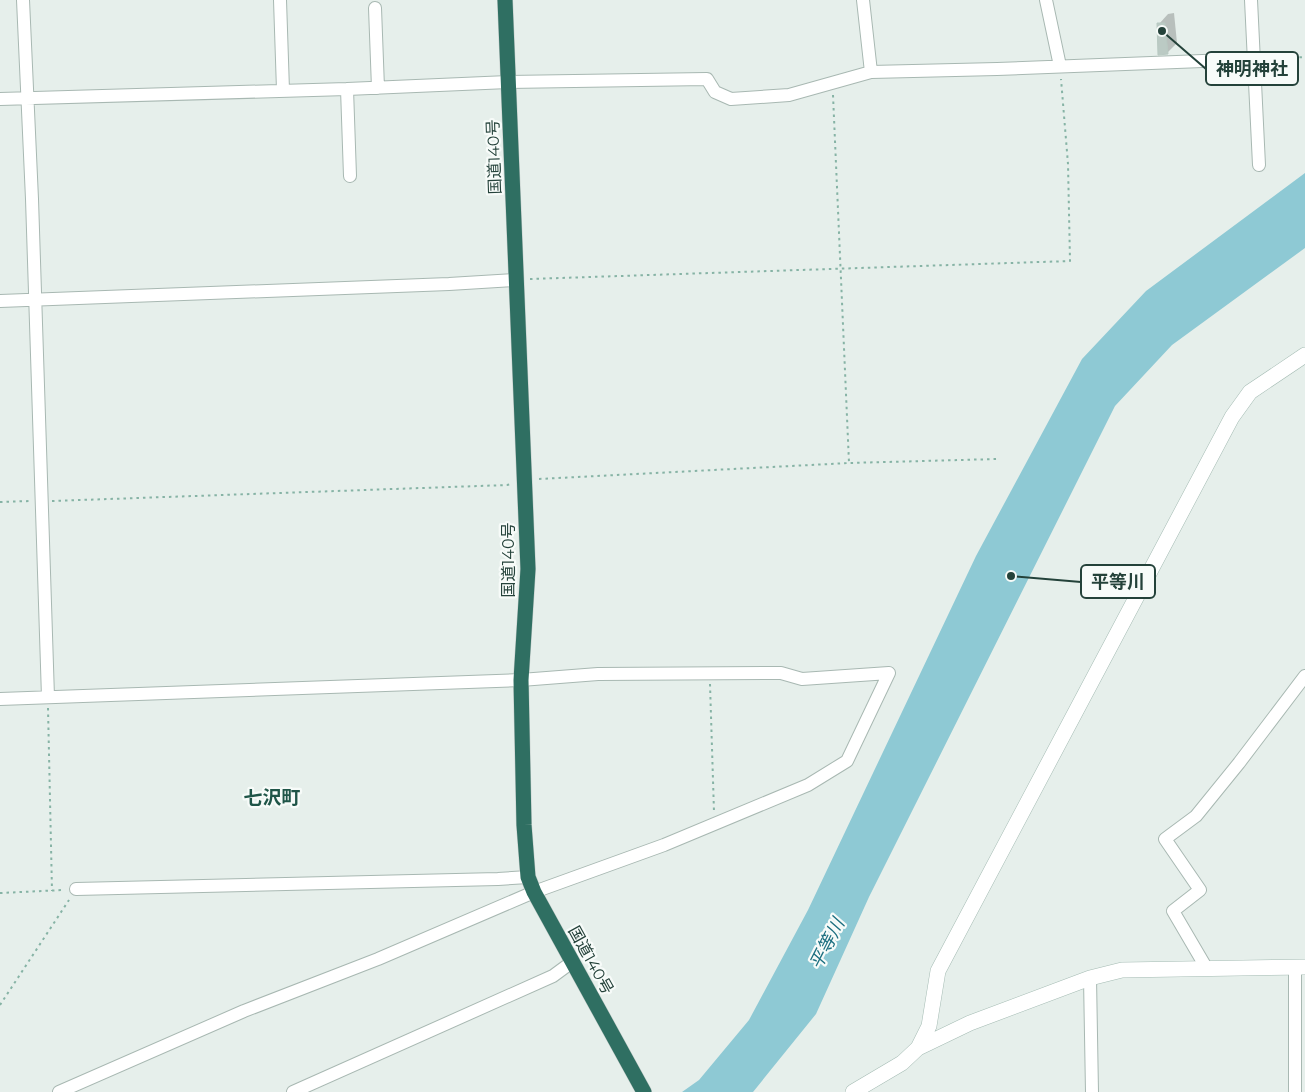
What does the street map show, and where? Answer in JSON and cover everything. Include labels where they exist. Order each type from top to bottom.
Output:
[{"type":"highway","name":"国道140号","points":[[506,0],[515,280],[528,569],[521,680],[524,825],[528,877],[534,892],[644,1092]]},
{"type":"street","points":[[23,0],[48,697]]},
{"type":"street","points":[[280,0],[283,90]]},
{"type":"street","points":[[863,0],[871,72]]},
{"type":"street","points":[[1046,0],[1060,66]]},
{"type":"street","points":[[1251,0],[1259,165]]},
{"type":"street","points":[[375,8],[378,88]]},
{"type":"street","points":[[0,99],[378,88],[508,82],[707,79],[715,92],[731,99],[788,95],[871,72],[1254,59]]},
{"type":"street","points":[[346,89],[350,176]]},
{"type":"street","points":[[0,301],[515,280]]},
{"type":"street","points":[[918,1048],[929,1026],[938,971],[1232,417],[1250,392],[1305,354]]},
{"type":"street","points":[[0,699],[521,680],[598,674],[710,675],[781,673],[802,678],[890,673],[848,761],[808,785],[664,845],[534,892],[378,959],[244,1011],[59,1092]]},
{"type":"street","points":[[1207,969],[1172,912],[1200,890],[1165,839],[1196,816],[1305,676]]},
{"type":"street","points":[[76,889],[489,880],[528,877]]},
{"type":"street","points":[[293,1092],[553,976],[572,962]]},
{"type":"street","points":[[859,1091],[902,1063],[918,1048],[970,1023],[1090,978],[1122,970],[1300,967],[1295,1092]]},
{"type":"street","points":[[1090,978],[1092,1092]]},
{"type":"path","points":[[1254,59],[1305,57]]},
{"type":"path","points":[[515,280],[1070,261],[1068,164],[1060,66]]},
{"type":"path","points":[[833,84],[849,463]]},
{"type":"path","points":[[0,502],[506,485],[525,479],[849,463],[997,459]]},
{"type":"path","points":[[710,675],[715,824]]},
{"type":"path","points":[[48,697],[52,890]]},
{"type":"path","points":[[0,892],[76,889]]},
{"type":"path","points":[[0,1005],[76,889]]},
{"type":"water","points":[[1305,173],[1305,248],[1172,345],[1115,406],[869,897],[816,1014],[753,1092],[682,1092],[699,1080],[749,1020],[808,910],[976,556],[1082,359],[1146,291]]},
{"type":"building","points":[[1157,23],[1165,23],[1168,54],[1158,55]]},
{"type":"place","name":"神明神社","points":[[1162,31]]},
{"type":"place","name":"平等川","points":[[1011,576]]},
{"type":"district","name":"七沢町","points":[[272,797]]}]
